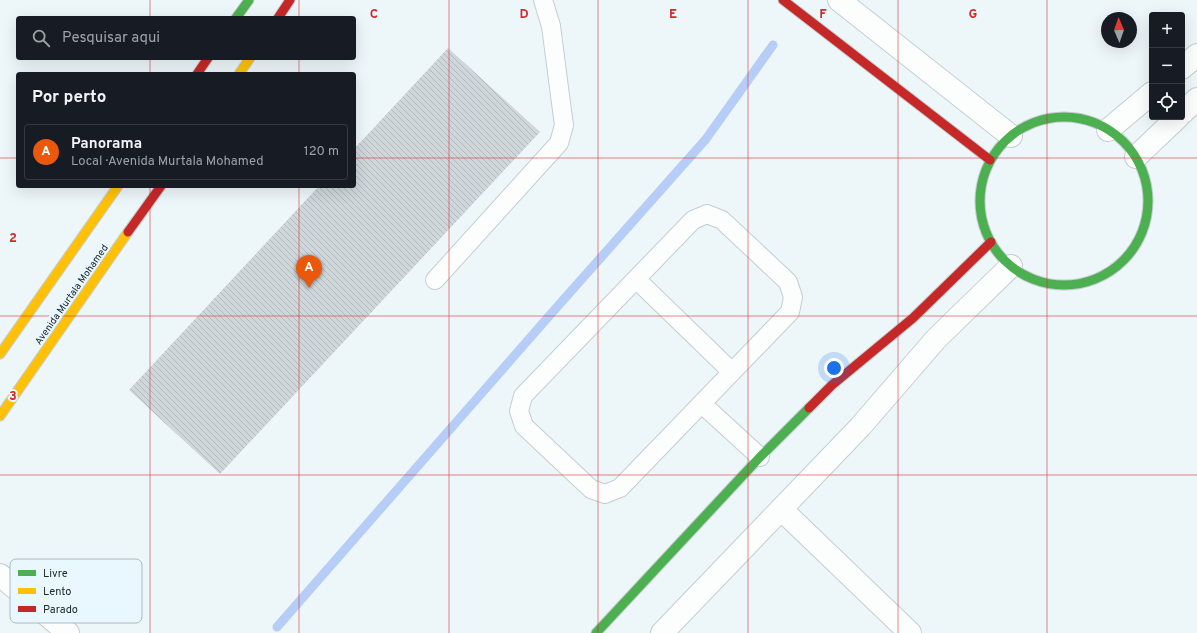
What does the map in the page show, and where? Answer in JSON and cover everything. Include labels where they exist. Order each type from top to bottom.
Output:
[{"type":"street","points":[[237,16],[249,0]]},
{"type":"street","points":[[279,16],[290,0]]},
{"type":"street","points":[[783,0],[990,160]]},
{"type":"street","points":[[839,0],[1011,136]]},
{"type":"street","points":[[1185,65],[1197,55]]},
{"type":"street","points":[[198,72],[207,60]]},
{"type":"street","points":[[240,72],[249,60]]},
{"type":"street","points":[[1108,130],[1149,96]]},
{"type":"street","points":[[1185,110],[1197,99]]},
{"type":"street","points":[[1068,117],[1089,121],[1108,130],[1123,141],[1136,157],[1146,180],[1148,206],[1142,232],[1129,254],[1109,271],[1085,282],[1060,285],[1034,279],[1011,266],[1000,255],[990,242],[982,222],[980,200],[983,178],[990,160],[999,147],[1011,136],[1026,126],[1047,119],[1068,117]]},
{"type":"street","points":[[1136,157],[1175,120]]},
{"type":"street","points":[[0,354],[117,188]]},
{"type":"street","name":"Avenida Murtala Mohamed","points":[[0,416],[160,188]]},
{"type":"street","points":[[596,633],[760,457],[832,385],[913,318],[990,242]]},
{"type":"street","points":[[662,633],[860,427],[936,340],[1011,266]]},
{"type":"street","points":[[781,509],[910,633]]},
{"type":"street","points":[[0,576],[10,584]]},
{"type":"street","points":[[56,623],[68,633]]},
{"type":"lane","points":[[435,280],[559,143],[564,125],[550,26],[543,0]]},
{"type":"lane","points":[[707,214],[722,220],[783,277],[788,282],[793,297],[790,312],[732,372],[620,488],[605,494],[590,489],[524,426],[519,411],[523,396],[693,220],[707,214]]},
{"type":"lane","points":[[636,279],[732,372]]},
{"type":"lane","points":[[702,404],[760,457]]},
{"type":"building","points":[[448,48],[540,132],[220,474],[129,390],[317,188],[356,188],[356,147]]},
{"type":"waterway","points":[[277,627],[706,139],[773,45]]},
{"type":"traffic: fast","points":[[237,16],[249,0]]},
{"type":"traffic: fast","points":[[1064,117],[1088,121],[1103,127],[1117,136],[1129,148],[1138,162],[1144,177],[1148,201],[1144,225],[1138,240],[1129,254],[1117,266],[1103,275],[1088,281],[1064,285],[1040,281],[1025,275],[1011,266],[999,254],[990,240],[984,225],[980,201],[984,177],[990,162],[999,148],[1011,136],[1025,127],[1040,121],[1064,117]]},
{"type":"traffic: fast","points":[[596,633],[760,457],[809,408]]},
{"type":"traffic: slow","points":[[240,72],[249,60]]},
{"type":"traffic: slow","points":[[0,354],[117,188]]},
{"type":"traffic: slow","points":[[0,416],[128,232]]},
{"type":"traffic: jam","points":[[279,16],[290,0]]},
{"type":"traffic: jam","points":[[783,0],[990,160]]},
{"type":"traffic: jam","points":[[198,72],[207,60]]},
{"type":"traffic: jam","points":[[128,232],[160,188]]},
{"type":"traffic: jam","points":[[809,408],[832,385],[913,318],[991,242]]},
{"type":"place","name":"Panorama","points":[[309,288]]}]
